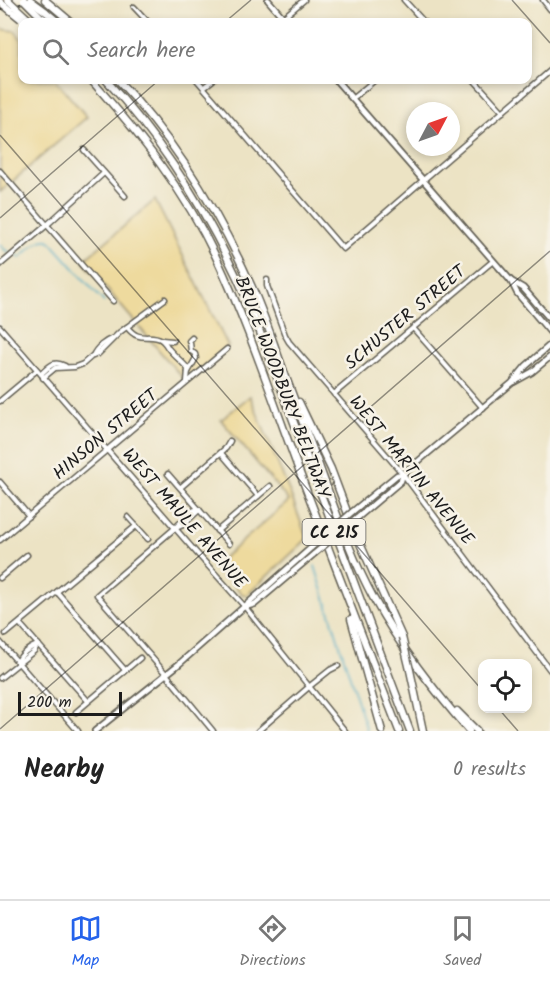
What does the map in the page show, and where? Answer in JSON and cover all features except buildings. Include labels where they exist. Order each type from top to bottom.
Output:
[{"type":"highway","points":[[8,0],[24,18]]},
{"type":"highway","points":[[24,0],[51,18]]},
{"type":"highway","points":[[30,0],[46,18]]},
{"type":"highway","points":[[45,0],[66,18]]},
{"type":"highway","points":[[0,2],[23,18]]},
{"type":"highway","name":"BRUCE WOODBURY BELTWAY","points":[[95,84],[120,111],[147,146],[190,211],[215,255],[241,316],[399,731]]},
{"type":"highway","name":"BRUCE WOODBURY BELTWAY","points":[[110,84],[138,115],[180,174],[215,231],[231,263],[252,311],[410,731]]},
{"type":"highway","name":"CC 215","points":[[121,84],[184,164],[222,227],[251,285],[357,563],[412,667]]},
{"type":"highway","points":[[126,84],[138,103]]},
{"type":"highway","points":[[283,369],[331,469],[363,550],[402,636],[412,667],[423,731]]},
{"type":"highway","points":[[345,592],[382,731]]},
{"type":"highway","points":[[412,667],[469,731]]},
{"type":"highway","points":[[412,667],[477,731]]},
{"type":"main road","points":[[268,0],[283,18]]},
{"type":"main road","points":[[340,84],[493,261],[512,281],[523,288],[550,318]]},
{"type":"main road","points":[[512,281],[517,293],[550,332]]},
{"type":"main road","points":[[96,731],[246,607],[251,599],[397,475],[403,474],[483,408],[550,345]]},
{"type":"main road","points":[[512,383],[532,372],[550,357]]},
{"type":"main road","points":[[246,607],[255,604],[401,481],[403,474]]},
{"type":"street","points":[[287,18],[304,0]]},
{"type":"street","points":[[404,0],[420,18]]},
{"type":"street","points":[[543,0],[550,9]]},
{"type":"street","points":[[134,7],[144,18]]},
{"type":"street","points":[[201,84],[343,249],[550,71]]},
{"type":"street","points":[[204,87],[208,84]]},
{"type":"street","points":[[353,98],[370,84]]},
{"type":"street","points":[[478,84],[502,112]]},
{"type":"street","points":[[84,150],[125,196]]},
{"type":"street","points":[[0,171],[113,301]]},
{"type":"street","points":[[0,265],[104,173]]},
{"type":"street","name":"SCHUSTER STREET","points":[[334,394],[493,261]]},
{"type":"street","name":"WEST MARTIN AVENUE","points":[[267,280],[267,286],[289,342],[403,474],[550,670]]},
{"type":"street","points":[[42,376],[55,368],[81,365],[108,340],[165,299]]},
{"type":"street","name":"WEST MAULE AVENUE","points":[[0,327],[246,607],[345,731]]},
{"type":"street","points":[[127,327],[135,336],[173,341]]},
{"type":"street","points":[[413,328],[483,408]]},
{"type":"street","points":[[188,372],[196,358],[191,351],[189,341],[192,338]]},
{"type":"street","points":[[161,340],[187,367],[187,383]]},
{"type":"street","name":"HINSON STREET","points":[[0,540],[227,349]]},
{"type":"street","points":[[0,401],[37,370]]},
{"type":"street","points":[[181,487],[221,453],[230,441]]},
{"type":"street","points":[[221,453],[258,496]]},
{"type":"street","points":[[168,474],[229,544]]},
{"type":"street","points":[[0,482],[29,516]]},
{"type":"street","points":[[217,531],[270,486]]},
{"type":"street","points":[[199,509],[192,511],[97,595],[213,731]]},
{"type":"street","points":[[128,517],[148,539]]},
{"type":"street","points":[[6,634],[136,526]]},
{"type":"street","points":[[0,578],[27,555]]},
{"type":"street","points":[[57,592],[125,670]]},
{"type":"street","points":[[20,624],[88,701]]},
{"type":"street","points":[[0,642],[78,731]]},
{"type":"street","points":[[0,678],[31,647],[38,644]]},
{"type":"street","points":[[76,712],[140,658]]},
{"type":"street","points":[[258,731],[310,686],[338,666]]},
{"type":"sand","points":[[0,29],[15,31],[18,35],[18,84],[58,84],[87,117],[0,192]]},
{"type":"sand","points":[[155,200],[228,346],[186,382],[83,261]]},
{"type":"sand","points":[[250,396],[307,539],[247,595],[242,594],[216,564],[289,501],[221,420]]},
{"type":"waterway","points":[[16,254],[20,258],[37,243],[49,240],[104,302]]},
{"type":"waterway","points":[[0,245],[11,253]]},
{"type":"waterway","points":[[315,566],[367,731]]},
{"type":"railway","points":[[0,10],[33,0]]}]
